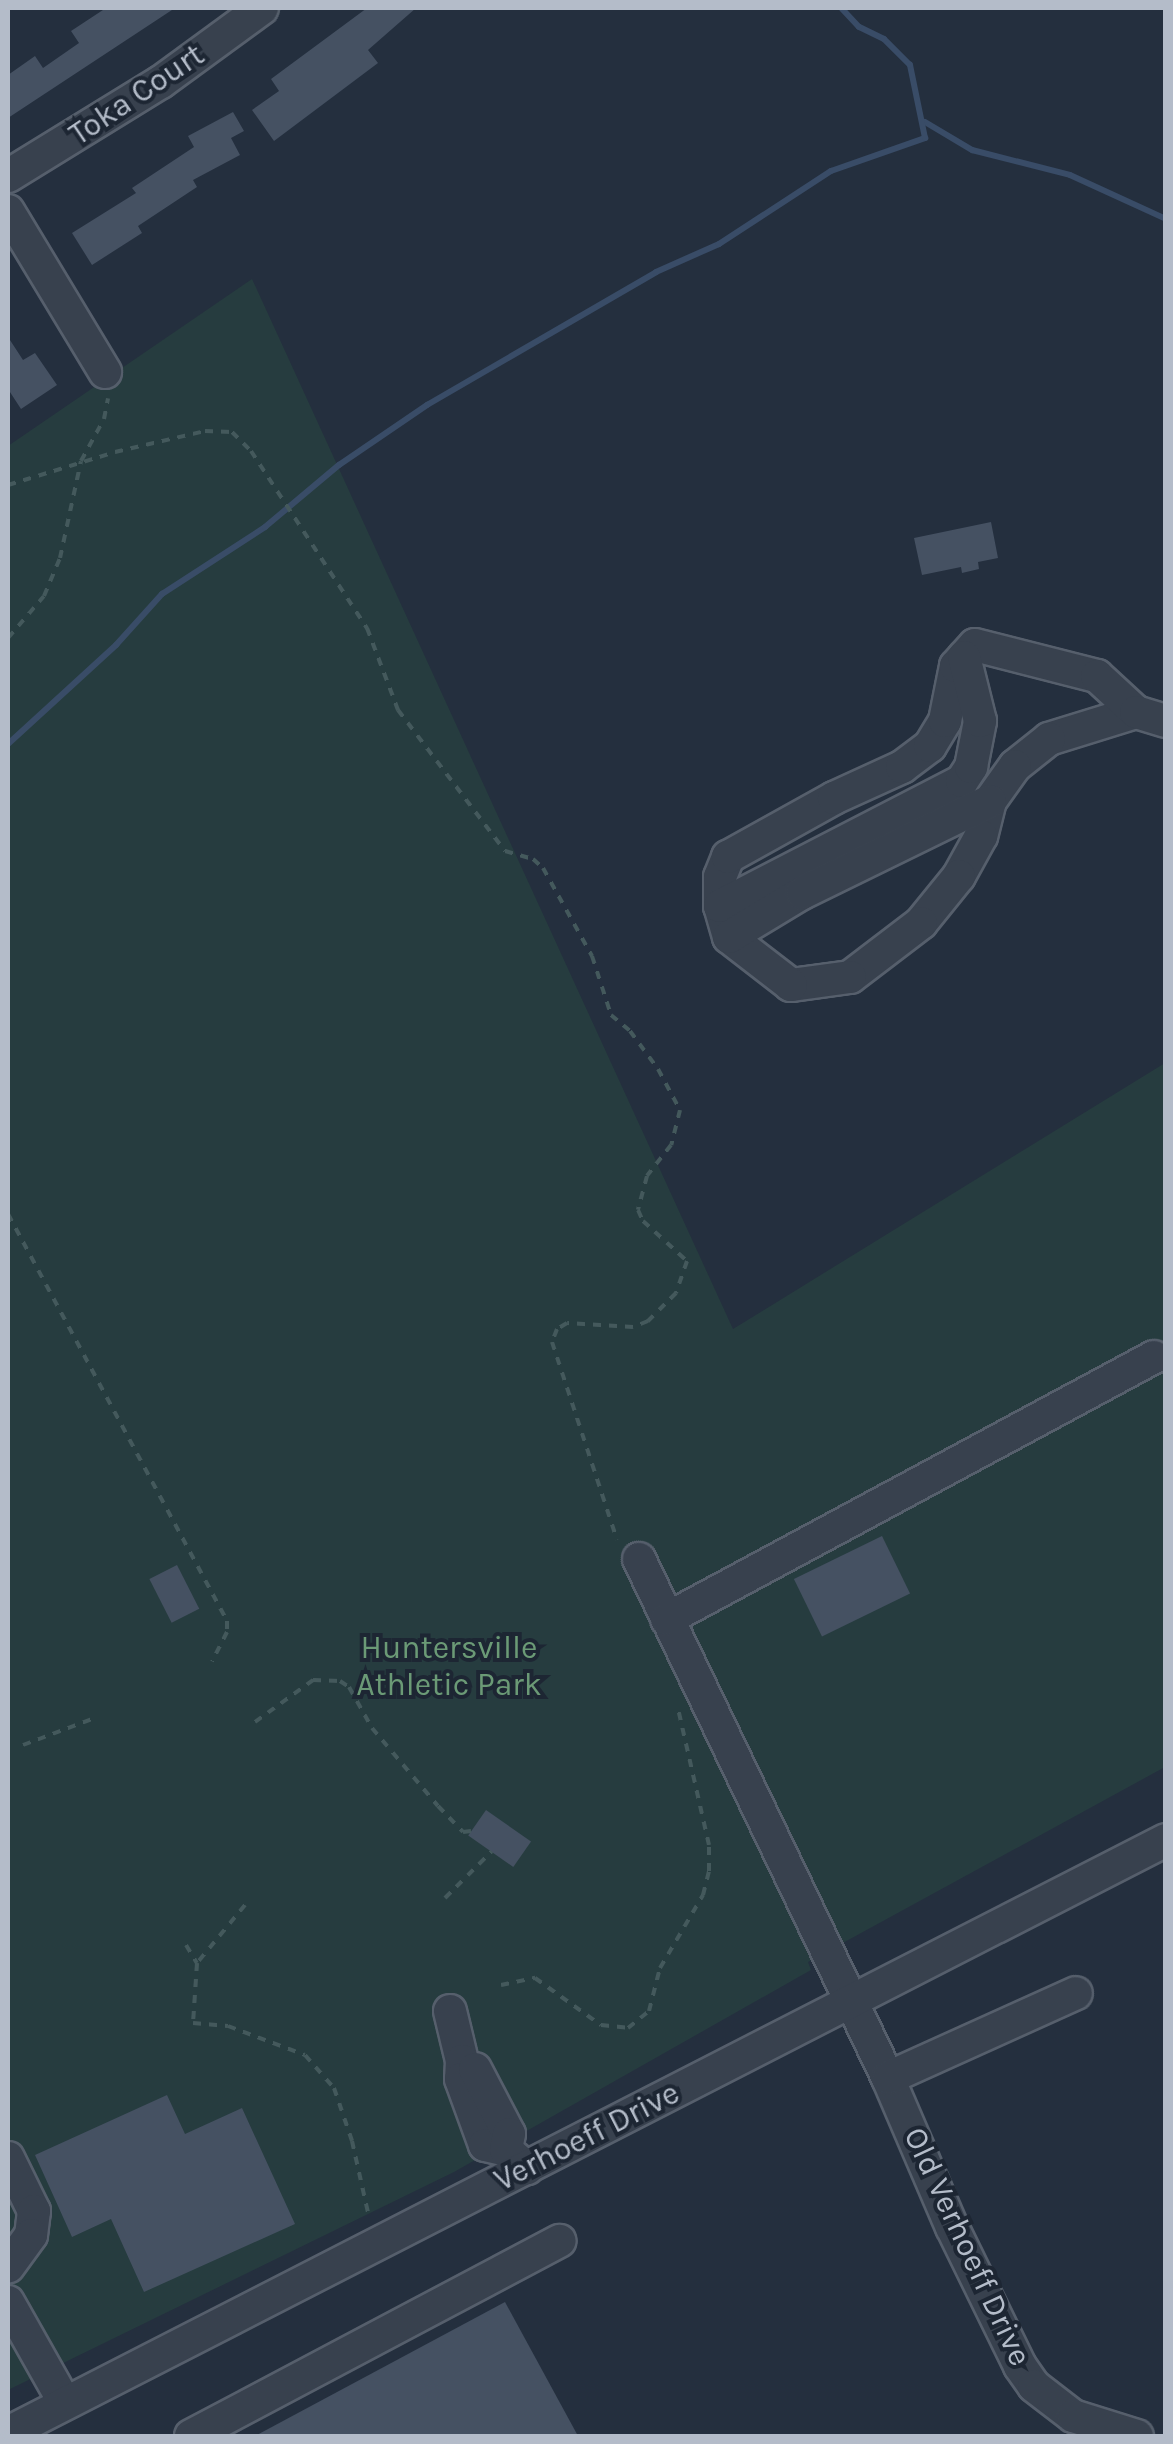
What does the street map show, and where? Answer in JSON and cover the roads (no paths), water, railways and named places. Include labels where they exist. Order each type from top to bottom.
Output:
[{"type":"street","name":"Toka Court","points":[[8,176],[147,92],[262,8]]},
{"type":"street","points":[[8,212],[104,372]]},
{"type":"street","points":[[970,651],[1097,676],[1151,716]]},
{"type":"street","points":[[970,651],[956,666],[945,721],[930,746],[902,767],[834,798],[728,857],[720,877],[724,922],[791,985],[850,977],[921,924],[950,888],[981,836],[990,800],[1014,766],[1049,739],[1151,716]]},
{"type":"street","points":[[724,922],[962,781],[971,767],[980,721],[970,651]]},
{"type":"street","points":[[724,922],[802,892],[990,800]]},
{"type":"street","points":[[667,1619],[1154,1357]]},
{"type":"street","name":"Old Verhoeff Drive","points":[[628,1550],[667,1619],[888,2078],[952,2227],[1020,2366],[1034,2386],[1073,2416],[1137,2436]]},
{"type":"street","name":"Verhoeff Drive","points":[[8,2433],[373,2246],[516,2159],[850,2003],[1166,1840]]},
{"type":"street","points":[[888,2078],[1076,1994]]},
{"type":"street","points":[[450,2011],[462,2061],[460,2079],[485,2145],[516,2159]]},
{"type":"street","points":[[8,2158],[34,2210],[31,2235],[8,2267]]},
{"type":"street","points":[[191,2436],[560,2240]]},
{"type":"street","points":[[8,2302],[65,2404]]},
{"type":"waterway","points":[[8,744],[116,645],[162,594],[265,527],[339,465],[427,405],[656,272],[719,244],[831,171],[925,138],[910,65],[884,39],[859,27],[841,8]]},
{"type":"waterway","points":[[925,122],[972,150],[1070,175],[1166,219]]},
{"type":"park label","name":"Huntersville Athletic Park","points":[[449,1668]]}]
